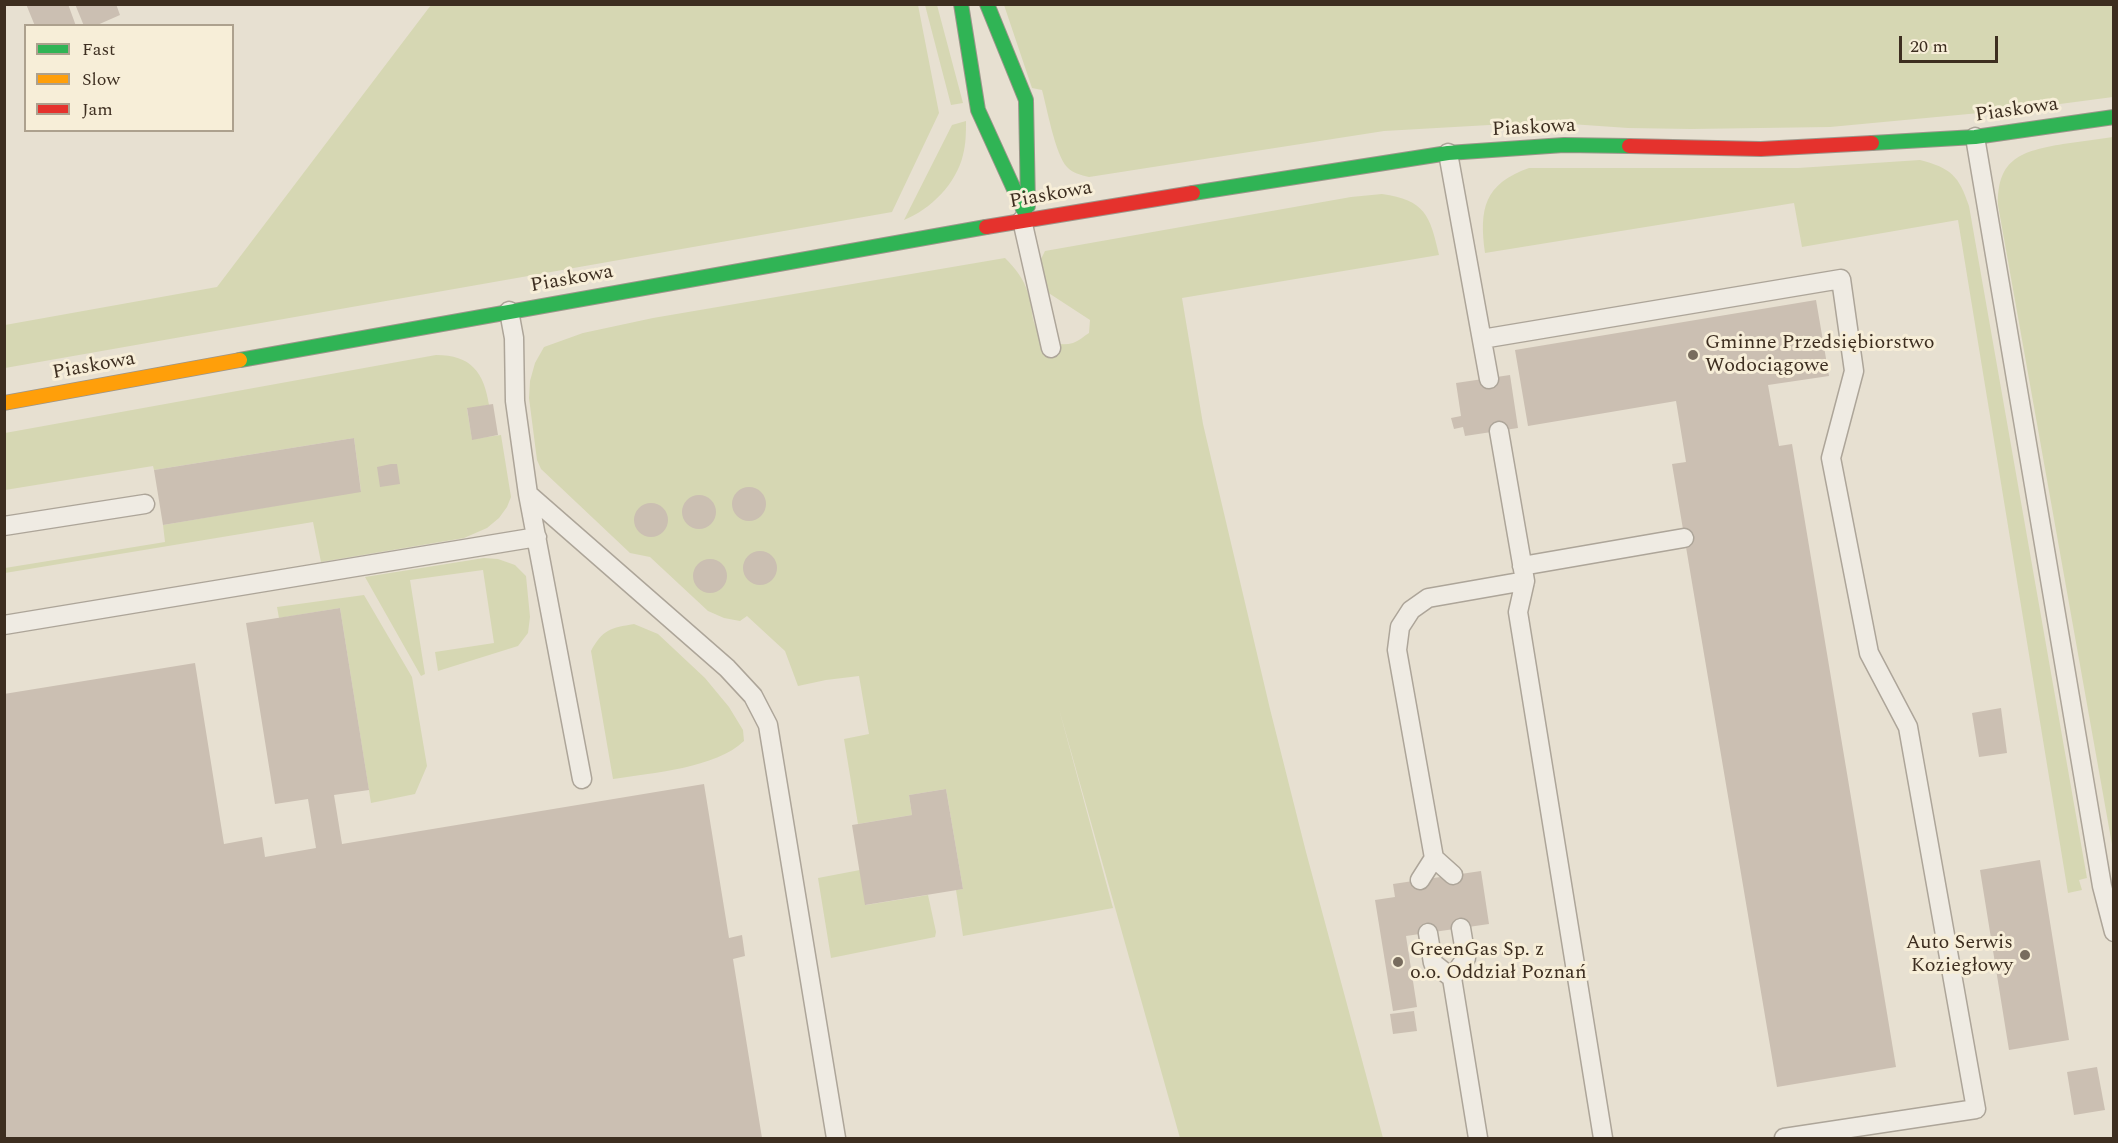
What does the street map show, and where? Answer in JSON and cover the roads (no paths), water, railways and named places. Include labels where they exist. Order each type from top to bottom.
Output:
[{"type":"street","points":[[961,4],[978,110],[1025,220]]},
{"type":"street","points":[[987,4],[1026,100],[1025,220]]},
{"type":"street","name":"Piaskowa","points":[[4,403],[1025,220],[1448,153],[1564,145],[1761,148],[1975,137],[2114,117]]},
{"type":"lane","points":[[1975,137],[2102,886],[2114,933]]},
{"type":"lane","points":[[1448,153],[1489,378]]},
{"type":"lane","points":[[1025,220],[1051,348]]},
{"type":"lane","points":[[1482,339],[1841,279],[1854,371],[1831,458],[1869,652],[1908,727],[1976,1109],[1784,1138]]},
{"type":"lane","points":[[509,311],[514,338],[515,400],[528,494],[582,779]]},
{"type":"lane","points":[[1499,431],[1524,573],[1518,612],[1603,1138]]},
{"type":"lane","points":[[528,494],[727,668],[753,696],[768,725],[836,1138]]},
{"type":"lane","points":[[4,526],[145,504]]},
{"type":"lane","points":[[4,625],[537,537]]},
{"type":"lane","points":[[1453,875],[1434,858],[1397,650],[1400,627],[1411,610],[1428,598],[1524,573],[1684,538]]},
{"type":"lane","points":[[1420,880],[1434,858]]},
{"type":"lane","points":[[1452,978],[1466,958],[1461,928]]},
{"type":"lane","points":[[1428,933],[1433,963],[1452,978],[1478,1138]]},
{"type":"place","name":"Gminne Przedsiębiorstwo Wodociągowe","points":[[1693,355]]},
{"type":"place","name":"Auto Serwis Koziegłowy","points":[[2025,955]]},
{"type":"place","name":"GreenGas Sp. z o.o. Oddział Poznań","points":[[1398,962]]}]
